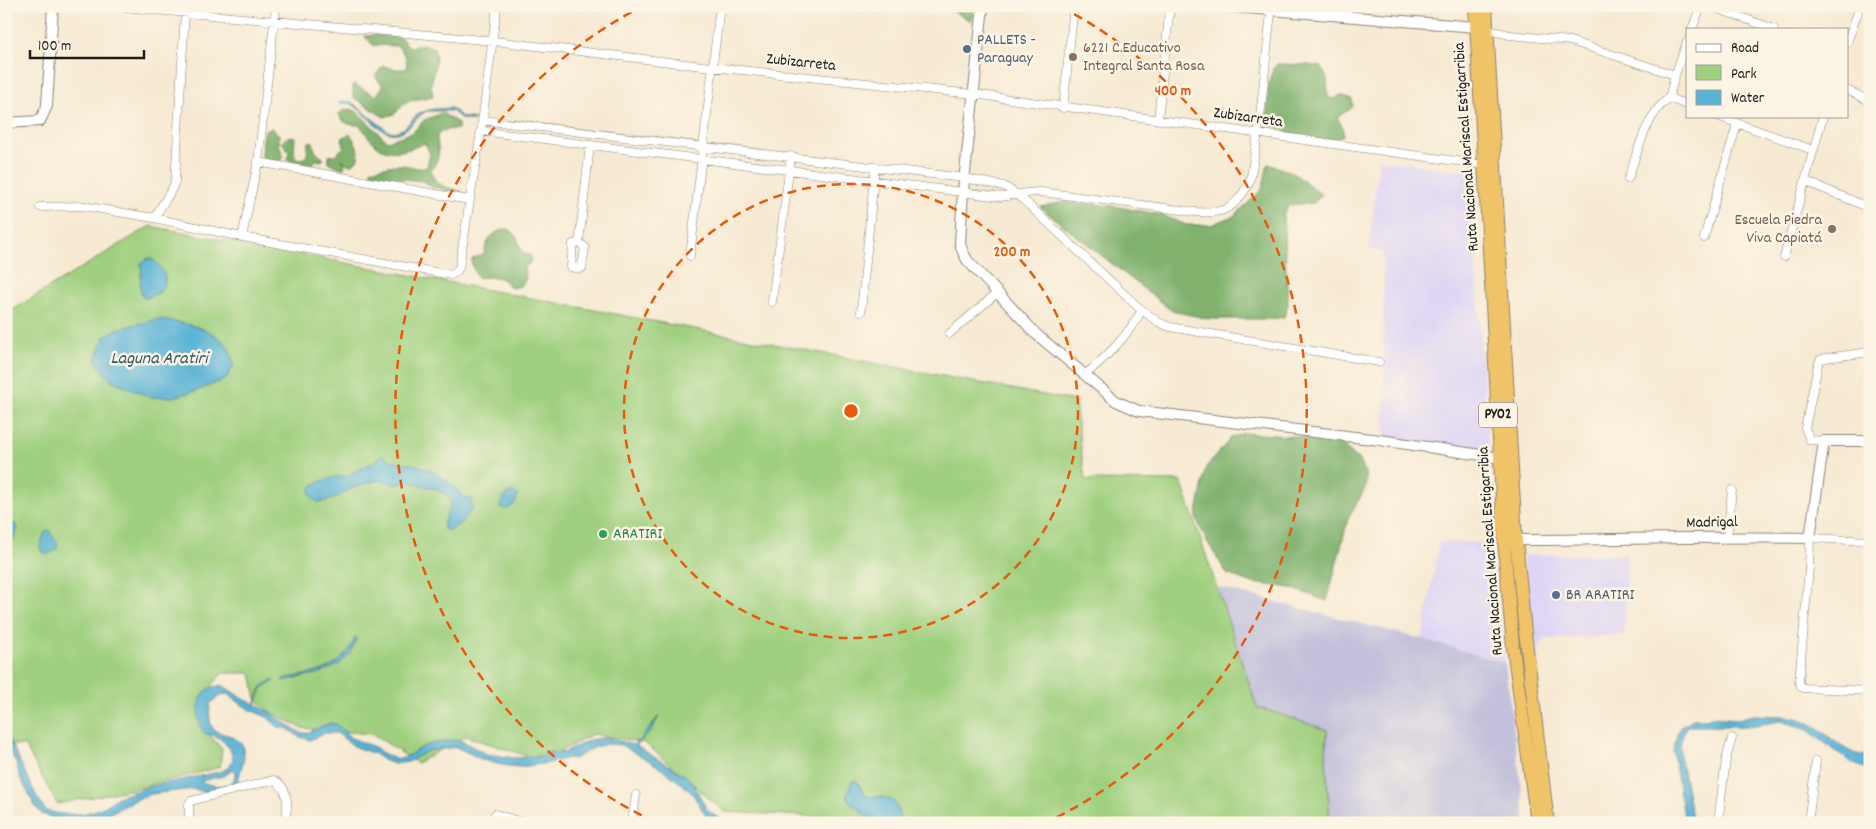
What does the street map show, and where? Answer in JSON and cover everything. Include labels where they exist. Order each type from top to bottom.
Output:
[{"type":"highway","name":"Ruta Nacional Mariscal Estigarribia","points":[[1474,6],[1482,29],[1494,168],[1506,459],[1504,556],[1513,647],[1537,823]]},
{"type":"highway","name":"Ruta Nacional Mariscal Estigarribia","points":[[1486,6],[1482,29],[1485,165],[1506,459],[1548,823]]},
{"type":"street","points":[[6,123],[40,121],[47,106],[54,6]]},
{"type":"street","name":"Zubizarreta","points":[[112,6],[494,41],[711,67],[973,94],[1485,165]]},
{"type":"street","points":[[242,237],[258,162],[276,6]]},
{"type":"street","points":[[40,207],[83,206],[451,275],[459,268],[481,131],[497,6]]},
{"type":"street","points":[[690,256],[711,67],[720,6]]},
{"type":"street","points":[[983,6],[964,178],[960,244],[967,260],[1036,334],[1116,401],[1139,411],[1380,440],[1506,459]]},
{"type":"street","points":[[1064,108],[1074,6]]},
{"type":"street","points":[[1158,120],[1170,6]]},
{"type":"street","points":[[1223,6],[1272,8],[1482,29],[1510,35],[1570,41],[1675,75]]},
{"type":"street","points":[[1692,28],[1701,6]]},
{"type":"street","points":[[1710,6],[1771,28]]},
{"type":"street","points":[[1848,40],[1860,6]]},
{"type":"street","points":[[481,131],[1001,196],[1041,192],[1196,212],[1224,211],[1237,200],[1248,186],[1259,134],[1272,8]]},
{"type":"street","points":[[154,218],[172,191],[175,182],[185,12]]},
{"type":"street","points":[[1628,179],[1642,138],[1658,108],[1669,98],[1686,45]]},
{"type":"street","points":[[1848,90],[1870,101]]},
{"type":"street","points":[[1669,98],[1686,105]]},
{"type":"street","points":[[1722,118],[1813,150]]},
{"type":"street","points":[[1784,257],[1822,118]]},
{"type":"street","points":[[482,120],[791,156],[964,178],[1004,186],[1012,189],[1142,310],[1158,322],[1170,327],[1379,362]]},
{"type":"street","points":[[1704,238],[1738,124]]},
{"type":"street","points":[[579,243],[590,145]]},
{"type":"street","points":[[772,302],[791,156]]},
{"type":"street","points":[[258,162],[469,200]]},
{"type":"street","points":[[861,312],[875,167]]},
{"type":"street","points":[[1805,181],[1870,208]]},
{"type":"street","points":[[949,334],[997,293]]},
{"type":"street","points":[[1085,375],[1116,348],[1132,328],[1142,310]]},
{"type":"street","points":[[1870,352],[1820,360],[1805,428],[1810,440],[1870,441]]},
{"type":"street","points":[[1824,441],[1810,538],[1799,682],[1801,686],[1870,691]]},
{"type":"street","points":[[1727,537],[1732,490]]},
{"type":"street","name":"Madrigal","points":[[1516,540],[1627,540],[1727,537],[1810,538]]},
{"type":"street","points":[[1810,538],[1870,541]]},
{"type":"street","points":[[1718,823],[1726,759],[1732,738]]},
{"type":"street","points":[[1808,823],[1816,761]]},
{"type":"street","points":[[189,823],[189,804],[191,802],[273,780],[279,782],[285,789],[287,802],[285,823]]},
{"type":"street","points":[[632,823],[636,795]]},
{"type":"street","points":[[495,814],[525,823]]},
{"type":"shaded area","points":[[1379,160],[1469,171],[1489,455],[1385,441],[1383,252],[1369,249]]},
{"type":"shaded area","points":[[1439,542],[1492,543],[1505,663],[1422,639]]},
{"type":"shaded area","points":[[1627,554],[1624,635],[1545,639],[1532,657],[1523,555]]},
{"type":"shaded area","points":[[1217,587],[1422,639],[1505,663],[1526,823],[1330,823],[1326,759],[1327,730],[1257,707]]},
{"type":"green space","points":[[913,6],[975,6],[971,21],[949,9]]},
{"type":"green space","points":[[376,35],[401,38],[410,47],[422,44],[434,48],[436,60],[431,85],[433,96],[408,102],[395,113],[384,117],[353,97],[353,84],[376,96],[383,86],[375,76],[383,66],[407,69],[406,57],[398,46],[373,45],[364,36]]},
{"type":"green space","points":[[1277,64],[1322,67],[1327,79],[1328,98],[1335,99],[1340,95],[1352,99],[1353,105],[1349,110],[1337,117],[1343,128],[1343,135],[1335,139],[1316,140],[1270,125],[1267,120],[1268,91],[1273,70]]},
{"type":"green space","points":[[344,110],[356,111],[387,141],[411,133],[424,120],[442,113],[458,123],[458,129],[442,131],[438,134],[438,157],[431,172],[439,184],[461,191],[464,196],[451,194],[440,188],[433,188],[423,181],[373,176],[370,170],[391,166],[427,167],[430,154],[425,143],[399,151],[380,148],[359,125],[349,124],[342,120],[339,114]]},
{"type":"green space","points":[[271,128],[280,135],[279,144],[283,155],[282,161],[264,160],[262,157],[265,130]]},
{"type":"green space","points":[[350,134],[357,146],[359,155],[358,159],[351,165],[345,163],[342,158],[345,167],[343,169],[328,162],[329,156],[335,155],[344,147],[342,138]]},
{"type":"green space","points":[[289,136],[295,137],[294,152],[296,158],[302,159],[307,156],[308,143],[310,141],[313,142],[315,151],[324,159],[322,161],[316,160],[311,165],[290,161],[287,159],[289,152],[282,142]]},
{"type":"green space","points":[[1268,164],[1292,172],[1322,195],[1314,203],[1289,205],[1283,215],[1288,304],[1284,317],[1272,319],[1209,319],[1172,311],[1040,207],[1063,202],[1113,206],[1162,215],[1186,225],[1211,225],[1234,216],[1262,190]]},
{"type":"green space","name":"ARATIRI","points":[[150,226],[1075,401],[1085,480],[1181,481],[1257,707],[1327,730],[1326,759],[1330,823],[817,823],[806,816],[725,812],[645,743],[593,734],[542,761],[466,736],[417,763],[373,734],[301,728],[267,710],[256,699],[251,673],[222,673],[209,690],[207,732],[222,749],[220,767],[143,787],[57,804],[25,746],[6,744],[6,314]]},
{"type":"green space","points":[[508,229],[515,234],[524,254],[530,255],[532,258],[529,264],[524,267],[525,281],[520,286],[511,288],[499,278],[477,277],[472,266],[472,259],[484,254],[491,237],[502,230]]},
{"type":"green space","points":[[1243,433],[1306,437],[1343,445],[1361,462],[1366,475],[1366,487],[1348,519],[1327,601],[1291,588],[1253,583],[1227,574],[1207,541],[1196,518],[1206,467],[1231,438]]},
{"type":"water","points":[[350,101],[388,131],[394,132],[403,129],[419,113],[433,109],[451,108],[462,117],[475,119],[474,121],[462,119],[452,111],[427,111],[421,114],[406,129],[398,133],[391,133],[377,125]]},
{"type":"water","points":[[149,258],[160,267],[165,281],[160,292],[147,298],[143,297],[140,289],[141,263]]},
{"type":"water","name":"Laguna Aratiri","points":[[159,319],[198,327],[216,336],[223,342],[230,351],[234,364],[226,379],[199,390],[173,397],[150,397],[111,380],[98,365],[96,359],[104,337],[117,329]]},
{"type":"water","points":[[382,455],[393,461],[416,465],[433,471],[457,489],[463,497],[471,499],[472,509],[460,524],[449,530],[444,529],[444,525],[445,517],[450,507],[450,500],[438,490],[418,484],[375,481],[358,486],[322,502],[317,502],[310,495],[310,489],[314,484],[334,477],[349,476],[353,472],[373,463]]},
{"type":"water","points":[[514,492],[518,495],[514,505],[507,509],[501,508],[500,506],[505,495]]},
{"type":"water","points":[[15,524],[18,529],[14,538],[6,547],[6,528]]},
{"type":"water","points":[[50,530],[58,543],[56,550],[48,554],[41,551],[40,546],[45,532]]},
{"type":"water","points":[[355,637],[357,638],[350,654],[340,664],[321,673],[283,681],[283,679],[326,669],[335,664],[349,649]]},
{"type":"water","points":[[274,680],[262,688],[256,704],[301,733],[307,733],[330,723],[336,724],[351,738],[377,748],[395,759],[404,758],[431,744],[452,740],[462,741],[486,754],[515,758],[539,756],[550,752],[564,753],[589,740],[602,738],[609,738],[633,745],[640,740],[659,716],[651,731],[636,746],[686,776],[693,783],[707,810],[726,823],[710,822],[692,793],[681,783],[650,761],[621,745],[607,744],[595,747],[574,759],[568,758],[519,767],[483,760],[456,747],[428,751],[408,762],[394,764],[383,760],[375,754],[355,747],[337,733],[325,733],[310,740],[300,737],[288,729],[278,727],[267,717],[250,710],[227,694],[221,695],[210,704],[210,717],[214,730],[231,736],[243,746],[244,758],[237,785],[232,788],[208,793],[194,789],[150,794],[103,817],[71,821],[58,820],[42,814],[35,806],[6,744],[6,733],[38,799],[46,811],[62,814],[82,814],[106,806],[118,797],[148,787],[219,772],[228,768],[233,760],[230,750],[216,736],[206,734],[202,730],[198,712],[203,695],[212,687],[222,685],[243,699],[255,704],[262,686]],"holes":[[[233,770],[235,771],[234,779],[228,784],[213,785],[201,781],[223,776]]]},
{"type":"water","points":[[1754,715],[1786,716],[1805,721],[1844,748],[1860,755],[1870,756],[1870,768],[1864,768],[1852,763],[1805,728],[1781,721],[1749,726],[1689,726],[1682,736],[1680,744],[1680,756],[1693,823],[1685,823],[1673,752],[1678,731],[1693,719],[1712,717],[1737,719]]},
{"type":"water","points":[[856,780],[867,797],[884,797],[892,800],[897,807],[902,823],[874,823],[849,801],[847,796],[852,781]]},
{"type":"waterway","points":[[340,102],[352,103]]},
{"type":"place","name":"PALLETS - Paraguay","points":[[967,49]]},
{"type":"place","name":"6221 C.Educativo Integral Santa Rosa","points":[[1073,57]]},
{"type":"place","name":"Escuela Piedra Viva Capiatá","points":[[1832,229]]},
{"type":"place","name":"ARATIRI","points":[[603,534]]},
{"type":"place","name":"BR ARATIRI","points":[[1556,595]]}]
